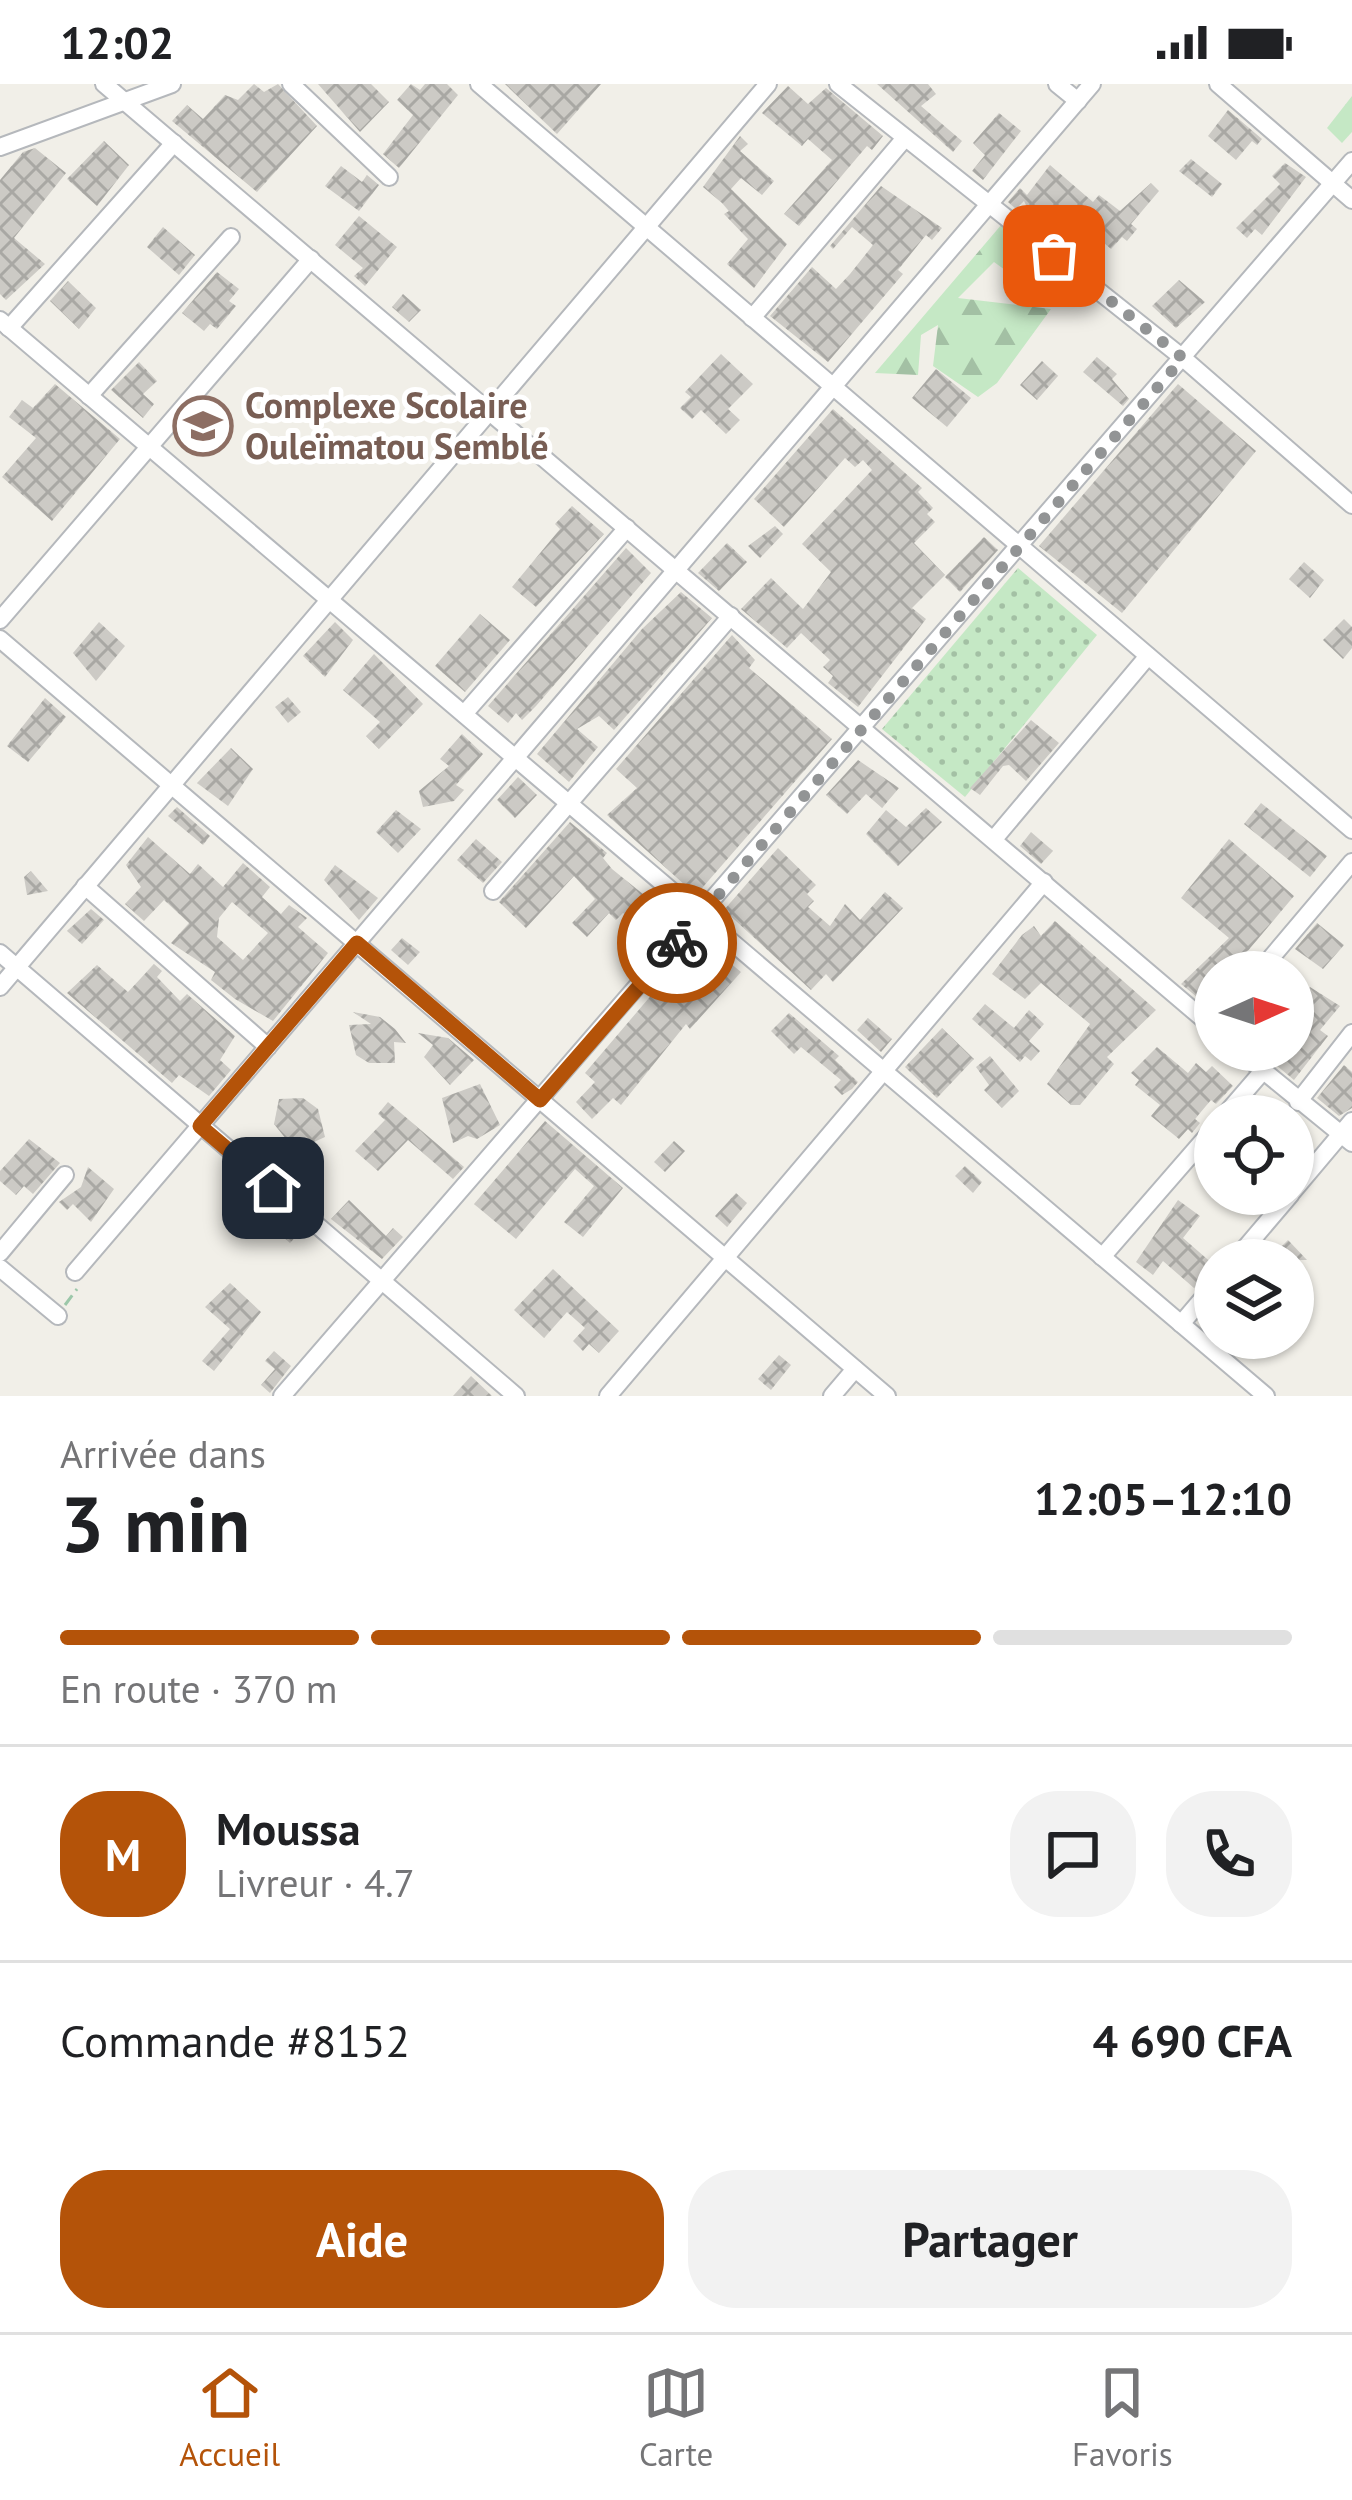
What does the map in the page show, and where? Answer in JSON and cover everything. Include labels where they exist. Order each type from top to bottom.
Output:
[{"type":"street","points":[[104,84],[1194,1010]]},
{"type":"street","points":[[122,99],[135,84]]},
{"type":"street","points":[[0,148],[172,84]]},
{"type":"street","points":[[291,84],[389,177]]},
{"type":"street","points":[[479,84],[1352,830]]},
{"type":"street","points":[[0,987],[768,84]]},
{"type":"street","points":[[838,84],[1183,358],[1352,505]]},
{"type":"street","points":[[1057,84],[1078,101]]},
{"type":"street","points":[[75,1272],[1092,84]]},
{"type":"street","points":[[1218,84],[1352,200]]},
{"type":"street","points":[[752,318],[905,138]]},
{"type":"street","points":[[174,143],[5,324],[1266,1396]]},
{"type":"street","points":[[282,1396],[1022,548],[1352,161]]},
{"type":"street","points":[[89,396],[231,237]]},
{"type":"street","points":[[0,620],[310,259]]},
{"type":"street","points":[[464,715],[627,527]]},
{"type":"street","points":[[493,891],[730,616]]},
{"type":"street","points":[[0,639],[887,1396]]},
{"type":"street","points":[[994,839],[1148,656]]},
{"type":"street","points":[[1277,951],[1352,862]]},
{"type":"street","points":[[608,1396],[1044,882]]},
{"type":"street","points":[[86,886],[268,1046]]},
{"type":"street","points":[[0,953],[516,1396]]},
{"type":"street","points":[[1303,1095],[1352,1033]]},
{"type":"street","points":[[1242,1095],[1262,1072],[1290,1095]]},
{"type":"street","points":[[1314,1112],[1348,1133],[1314,1169]]},
{"type":"street","points":[[1102,1257],[1194,1151]]},
{"type":"street","points":[[0,1253],[65,1175]]},
{"type":"street","points":[[1253,1239],[1273,1215]]},
{"type":"street","points":[[0,1268],[58,1316]]},
{"type":"street","points":[[1181,1324],[1194,1309]]},
{"type":"street","points":[[832,1396],[855,1369]]},
{"type":"path","points":[[58,1316],[80,1286],[75,1272]]},
{"type":"green space","points":[[1352,96],[1352,132],[1342,143],[1327,128]]},
{"type":"green space","points":[[1002,224],[1080,297],[1012,275],[994,262],[958,298],[1051,309],[997,383],[978,397],[933,366],[938,325],[921,335],[918,375],[875,373]]},
{"type":"green space","points":[[1018,568],[1097,635],[965,797],[882,729]]},
{"type":"building","points":[[254,84],[264,92],[278,84],[317,126],[257,192],[172,121],[187,105],[203,119],[225,95],[238,100]]},
{"type":"building","points":[[318,84],[371,84],[389,102],[360,132]]},
{"type":"building","points":[[411,84],[420,90],[425,84],[447,84],[458,95],[399,168],[383,154],[413,115],[397,100]]},
{"type":"building","points":[[505,84],[601,84],[557,134]]},
{"type":"building","points":[[877,84],[928,84],[936,94],[921,106],[962,141],[953,152]]},
{"type":"building","points":[[788,86],[808,104],[826,88],[883,136],[872,150],[867,146],[799,226],[784,214],[832,160],[808,139],[802,146],[762,113]]},
{"type":"building","points":[[1228,110],[1262,139],[1257,145],[1252,141],[1236,160],[1208,136]]},
{"type":"building","points":[[999,113],[1021,131],[983,180],[972,171],[985,155],[973,143]]},
{"type":"building","points":[[740,136],[748,144],[740,151],[774,181],[762,195],[741,178],[731,189],[787,244],[754,288],[727,264],[748,239],[724,214],[729,211],[703,187]]},
{"type":"building","points":[[104,141],[129,165],[97,206],[67,179]]},
{"type":"building","points":[[35,148],[66,173],[14,238],[45,264],[6,300],[0,294],[0,180],[23,152]]},
{"type":"building","points":[[1191,159],[1222,184],[1212,197],[1179,171]]},
{"type":"building","points":[[1285,163],[1306,177],[1262,235],[1255,229],[1247,238],[1236,228],[1280,184],[1272,176]]},
{"type":"building","points":[[1050,165],[1093,202],[1099,195],[1120,211],[1151,183],[1159,191],[1131,224],[1137,229],[1127,241],[1122,237],[1111,249],[1088,229],[1068,247],[1033,220],[1024,201],[1016,209],[1008,202],[1020,188],[1027,195]]},
{"type":"building","points":[[341,166],[362,182],[367,175],[379,185],[359,211],[325,186]]},
{"type":"building","points":[[881,186],[942,228],[932,240],[926,235],[898,270],[903,274],[828,362],[770,316],[812,267],[836,289],[850,274],[873,245],[852,227],[833,249],[830,246]]},
{"type":"building","points":[[359,216],[397,247],[365,286],[354,276],[363,268],[335,245]]},
{"type":"building","points":[[163,227],[195,255],[179,275],[147,247]]},
{"type":"building","points":[[217,272],[239,289],[229,301],[236,306],[217,329],[210,324],[204,331],[182,313]]},
{"type":"building","points":[[1179,280],[1205,302],[1176,328],[1152,306]]},
{"type":"building","points":[[68,281],[96,308],[79,329],[50,301]]},
{"type":"building","points":[[403,294],[421,310],[409,322],[392,307]]},
{"type":"building","points":[[721,354],[753,384],[728,409],[740,420],[726,434],[701,410],[692,419],[680,408],[691,397],[685,392]]},
{"type":"building","points":[[1097,357],[1117,374],[1112,379],[1129,399],[1123,406],[1083,372]]},
{"type":"building","points":[[1042,361],[1058,376],[1037,400],[1020,385]]},
{"type":"building","points":[[139,362],[157,381],[143,394],[154,404],[143,418],[111,390]]},
{"type":"building","points":[[936,369],[971,398],[947,427],[912,398]]},
{"type":"building","points":[[55,384],[120,439],[52,521],[2,477],[36,438],[9,417],[22,400],[33,408]]},
{"type":"building","points":[[1178,384],[1256,451],[1122,613],[1039,546]]},
{"type":"building","points":[[833,409],[922,488],[918,492],[933,508],[927,514],[935,522],[914,543],[945,575],[912,608],[926,619],[858,707],[828,683],[833,676],[823,667],[830,660],[801,633],[787,648],[741,609],[771,578],[803,609],[831,572],[802,544],[872,470],[863,460],[855,467],[845,458],[784,527],[754,499]]},
{"type":"building","points":[[572,506],[604,534],[536,607],[512,587],[560,529],[555,524]]},
{"type":"building","points":[[775,526],[783,534],[760,558],[748,546]]},
{"type":"building","points":[[984,537],[998,550],[960,592],[945,577]]},
{"type":"building","points":[[727,543],[747,562],[719,591],[698,573]]},
{"type":"building","points":[[626,548],[651,573],[536,706],[522,720],[516,713],[508,723],[488,706]]},
{"type":"building","points":[[1304,562],[1324,580],[1310,598],[1289,579]]},
{"type":"building","points":[[681,592],[712,618],[614,730],[599,716],[577,729],[598,747],[569,782],[537,754],[642,629]]},
{"type":"building","points":[[480,614],[510,640],[465,692],[435,666]]},
{"type":"building","points":[[1344,619],[1352,627],[1352,648],[1343,659],[1323,640]]},
{"type":"building","points":[[99,622],[125,646],[96,681],[73,653]]},
{"type":"building","points":[[335,622],[353,640],[325,677],[303,656]]},
{"type":"building","points":[[732,635],[755,660],[749,668],[832,739],[696,895],[607,815],[637,788],[616,769]]},
{"type":"building","points":[[374,654],[423,704],[379,749],[366,736],[380,722],[343,690]]},
{"type":"building","points":[[288,697],[301,712],[288,723],[275,707]]},
{"type":"building","points":[[45,698],[66,717],[28,762],[7,746]]},
{"type":"building","points":[[1031,720],[1059,743],[1026,781],[1009,765],[1003,766],[980,795],[970,788]]},
{"type":"building","points":[[462,734],[483,754],[456,785],[464,790],[454,801],[423,807],[419,791],[449,766],[440,759]]},
{"type":"building","points":[[231,748],[253,769],[228,806],[197,783]]},
{"type":"building","points":[[858,760],[899,788],[882,808],[866,794],[847,814],[826,795]]},
{"type":"building","points":[[518,777],[537,795],[515,818],[497,800]]},
{"type":"building","points":[[1261,803],[1327,856],[1310,877],[1244,824]]},
{"type":"building","points":[[177,807],[210,836],[203,845],[168,816]]},
{"type":"building","points":[[926,808],[942,822],[898,866],[866,834],[886,810],[906,827]]},
{"type":"building","points":[[396,810],[421,829],[398,853],[376,832]]},
{"type":"building","points":[[570,822],[607,853],[603,858],[612,869],[675,920],[656,931],[623,913],[616,920],[609,913],[587,937],[572,923],[595,899],[574,876],[526,928],[499,902]]},
{"type":"building","points":[[1031,832],[1053,851],[1041,864],[1020,846]]},
{"type":"building","points":[[148,837],[190,874],[198,864],[223,887],[243,863],[270,887],[262,897],[281,914],[289,905],[307,918],[298,927],[328,953],[273,1021],[235,999],[211,980],[215,972],[171,943],[189,923],[164,900],[144,921],[125,904],[141,887],[126,865]],"holes":[[[232,902],[268,933],[243,960],[217,937],[219,918]]]},
{"type":"building","points":[[476,839],[502,862],[483,883],[457,860]]},
{"type":"building","points":[[1229,839],[1294,896],[1248,951],[1215,951],[1229,938],[1181,898]]},
{"type":"building","points":[[778,848],[816,885],[807,894],[814,901],[808,907],[830,926],[845,904],[860,920],[885,892],[903,908],[833,982],[826,974],[811,990],[724,910]]},
{"type":"building","points":[[335,865],[378,898],[359,920],[324,880]]},
{"type":"building","points":[[31,871],[48,891],[27,895],[24,877]]},
{"type":"building","points":[[91,909],[104,920],[82,944],[67,931]]},
{"type":"building","points":[[1055,921],[1156,1010],[1107,1057],[1114,1064],[1080,1105],[1071,1105],[1047,1084],[1090,1024],[1041,983],[1025,999],[992,974],[1022,935],[1034,926],[1041,936]]},
{"type":"building","points":[[1317,923],[1344,945],[1323,969],[1314,963],[1314,951],[1295,949]]},
{"type":"building","points":[[402,938],[420,952],[408,965],[391,950]]},
{"type":"building","points":[[700,938],[741,972],[690,1029],[686,1024],[621,1105],[613,1098],[592,1119],[576,1102],[595,1082],[585,1073]]},
{"type":"building","points":[[154,964],[162,971],[157,977],[180,1001],[187,994],[235,1036],[220,1060],[231,1070],[209,1096],[179,1075],[172,1083],[67,993],[97,965],[128,992]]},
{"type":"building","points":[[1194,972],[1194,995],[1181,984]]},
{"type":"building","points":[[1314,990],[1340,1006],[1320,1030],[1328,1036],[1314,1054]]},
{"type":"building","points":[[985,1004],[1014,1028],[1029,1010],[1044,1024],[1029,1041],[1040,1051],[1031,1061],[1025,1056],[1020,1062],[972,1019]]},
{"type":"building","points":[[353,1012],[380,1017],[395,1029],[406,1043],[394,1042],[395,1063],[369,1063],[356,1055],[349,1025],[371,1024]]},
{"type":"building","points":[[789,1013],[839,1056],[835,1060],[858,1082],[852,1089],[842,1095],[834,1087],[841,1080],[801,1047],[794,1054],[771,1031]]},
{"type":"building","points":[[868,1018],[892,1039],[881,1052],[857,1030]]},
{"type":"building","points":[[942,1028],[974,1059],[937,1098],[905,1067]]},
{"type":"building","points":[[418,1033],[448,1038],[474,1060],[450,1085],[424,1057],[433,1045]]},
{"type":"building","points":[[1157,1047],[1188,1073],[1194,1066],[1194,1071],[1217,1071],[1233,1086],[1224,1095],[1194,1095],[1194,1130],[1188,1129],[1179,1139],[1151,1116],[1160,1105],[1135,1085],[1139,1080],[1131,1073]]},
{"type":"building","points":[[990,1056],[1019,1091],[1002,1108],[984,1090],[989,1085],[976,1067]]},
{"type":"building","points":[[1344,1065],[1352,1072],[1352,1108],[1339,1116],[1317,1098]]},
{"type":"building","points":[[480,1084],[500,1125],[477,1139],[468,1136],[453,1143],[442,1098]]},
{"type":"building","points":[[303,1098],[318,1109],[325,1137],[303,1147],[290,1144],[274,1124],[279,1099]]},
{"type":"building","points":[[388,1102],[464,1167],[453,1179],[408,1140],[378,1171],[355,1151],[385,1120],[378,1114]]},
{"type":"building","points":[[545,1121],[623,1188],[583,1237],[564,1222],[594,1186],[575,1169],[516,1239],[474,1204]]},
{"type":"building","points":[[29,1139],[60,1163],[33,1194],[24,1186],[16,1195],[0,1181],[0,1171]]},
{"type":"building","points":[[674,1141],[685,1151],[665,1172],[654,1162]]},
{"type":"building","points":[[965,1166],[982,1182],[973,1193],[955,1176]]},
{"type":"building","points":[[88,1167],[114,1189],[91,1222],[73,1204],[67,1210],[59,1202],[81,1187]]},
{"type":"building","points":[[736,1193],[747,1203],[727,1227],[715,1216]]},
{"type":"building","points":[[349,1200],[386,1236],[393,1228],[403,1237],[382,1259],[331,1219]]},
{"type":"building","points":[[1178,1200],[1200,1216],[1183,1238],[1194,1248],[1194,1288],[1163,1261],[1153,1275],[1136,1262]]},
{"type":"building","points":[[282,1217],[300,1232],[290,1243],[273,1228]]},
{"type":"building","points":[[553,1269],[619,1331],[599,1353],[589,1344],[583,1351],[573,1341],[585,1328],[567,1312],[544,1338],[514,1310]]},
{"type":"building","points":[[230,1283],[261,1312],[214,1371],[202,1361],[230,1329],[205,1307]]},
{"type":"building","points":[[274,1351],[291,1366],[270,1393],[261,1385],[275,1369],[265,1361]]},
{"type":"building","points":[[779,1355],[791,1365],[771,1390],[758,1379]]},
{"type":"building","points":[[471,1376],[492,1396],[453,1396]]},
{"type":"way so far","points":[[677,943],[1183,358],[1054,256]]},
{"type":"place","name":"Complexe Scolaire Ouleïmatou Semblé","points":[[203,426]]},
{"type":"route","points":[[273,1188],[200,1126],[357,943],[540,1100],[677,943]]}]
